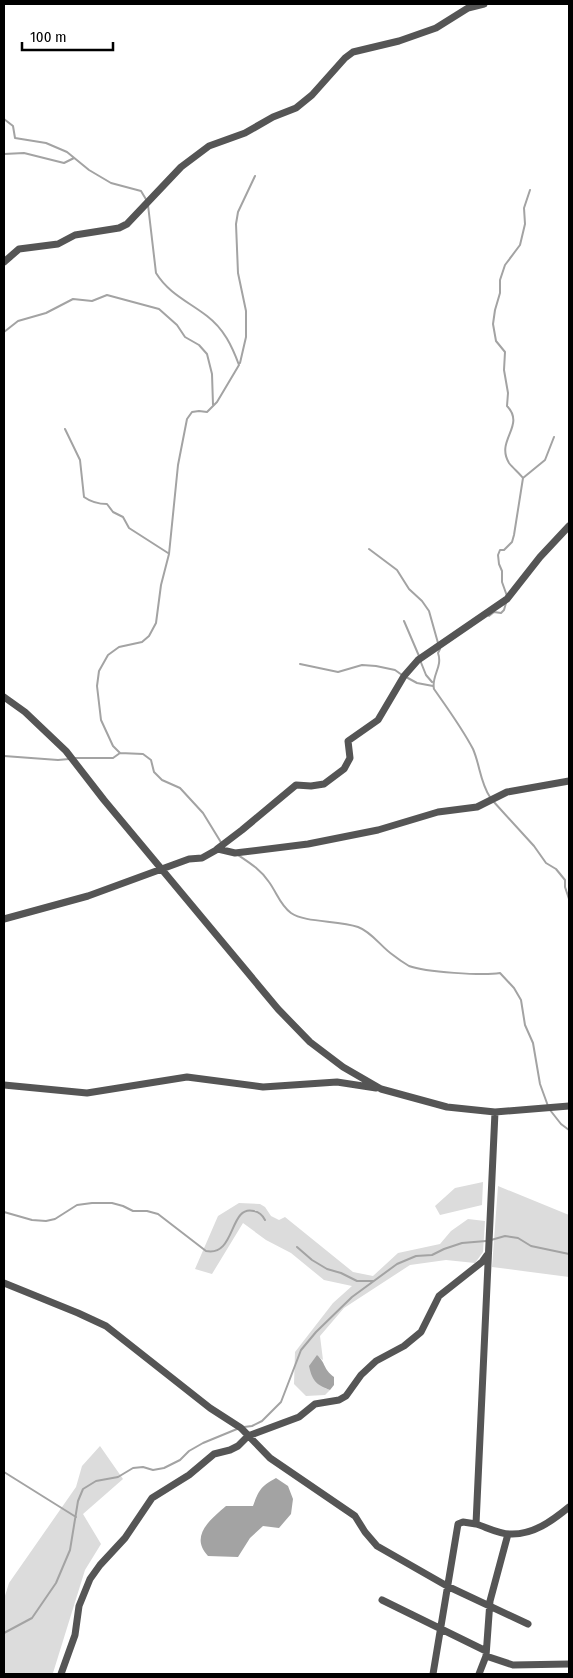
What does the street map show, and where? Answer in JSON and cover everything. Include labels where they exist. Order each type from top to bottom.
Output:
[{"type":"street","points":[[4,262],[19,249],[58,244],[75,235],[119,228],[127,224],[181,167],[209,146],[245,133],[273,117],[296,108],[312,95],[345,58],[353,52],[399,41],[436,28],[468,8],[484,4]]},
{"type":"street","points":[[4,919],[88,896],[189,859],[202,858],[217,850],[296,785],[311,786],[324,784],[344,768],[350,758],[348,741],[378,720],[404,676],[418,660],[507,599],[540,557],[569,526]]},
{"type":"street","points":[[4,697],[25,712],[66,751],[104,800],[278,1009],[310,1042],[344,1067],[382,1089]]},
{"type":"street","points":[[217,850],[235,853],[308,844],[378,830],[438,812],[477,807],[507,792],[569,781]]},
{"type":"street","points":[[4,1084],[87,1093],[187,1077],[263,1087],[337,1082],[382,1089],[448,1107],[495,1112],[569,1106]]},
{"type":"street","points":[[476,1524],[495,1112]]},
{"type":"street","points":[[61,1674],[75,1635],[79,1606],[87,1584],[100,1565],[125,1538],[152,1498],[189,1475],[214,1454],[238,1446],[248,1436],[299,1417],[315,1404],[339,1400],[346,1396],[361,1375],[376,1360],[404,1346],[421,1332],[440,1296],[488,1255]]},
{"type":"street","points":[[4,1283],[106,1326],[210,1408],[234,1422],[270,1458],[355,1516],[377,1546],[447,1586],[528,1624]]},
{"type":"street","points":[[433,1674],[458,1524],[462,1522],[476,1524],[508,1534],[529,1532],[556,1518],[569,1507]]},
{"type":"street","points":[[479,1674],[486,1653],[489,1606],[508,1534]]},
{"type":"street","points":[[382,1600],[513,1666],[569,1664]]},
{"type":"shaded area","points":[[483,1182],[482,1205],[440,1215],[435,1206],[455,1188]]},
{"type":"shaded area","points":[[498,1186],[569,1215],[569,1277],[492,1267]]},
{"type":"shaded area","points":[[239,1203],[260,1204],[265,1207],[271,1216],[279,1220],[285,1217],[353,1272],[373,1276],[398,1253],[440,1244],[451,1231],[468,1219],[485,1221],[483,1252],[475,1263],[446,1260],[410,1265],[344,1308],[320,1336],[323,1360],[317,1356],[322,1387],[330,1390],[325,1395],[306,1396],[294,1384],[295,1352],[333,1303],[352,1286],[324,1280],[291,1253],[266,1240],[243,1223],[212,1274],[195,1269],[218,1216]]},
{"type":"shaded area","points":[[317,1355],[334,1377],[334,1385],[330,1390],[318,1384],[312,1375],[309,1366]]},
{"type":"shaded area","points":[[100,1446],[123,1479],[83,1514],[101,1544],[85,1570],[53,1673],[4,1674],[4,1599],[9,1583],[76,1487],[82,1466]]},
{"type":"shaded area","points":[[276,1478],[288,1486],[293,1499],[291,1514],[279,1528],[263,1526],[250,1538],[238,1557],[208,1556],[203,1549],[201,1535],[214,1516],[226,1506],[253,1506],[261,1489]]},
{"type":"waterway","points":[[4,119],[13,126],[15,138],[46,143],[67,152],[89,170],[111,183],[141,191],[147,201]]},
{"type":"waterway","points":[[4,154],[24,153],[64,163],[74,158]]},
{"type":"waterway","points":[[240,363],[246,337],[246,311],[238,273],[236,224],[238,212],[255,176]]},
{"type":"waterway","points":[[507,596],[502,582],[502,571],[498,555],[500,550],[504,550],[512,542],[523,478],[509,463],[506,455],[505,447],[513,420],[512,413],[507,406],[508,393],[504,370],[505,352],[496,341],[493,324],[500,293],[500,280],[505,265],[520,245],[525,224],[524,208],[530,190]]},
{"type":"waterway","points":[[148,205],[156,273],[167,287],[218,326],[223,332],[239,365],[217,402],[207,412],[192,412],[187,419],[178,465],[169,554],[161,585],[156,623],[149,636],[142,642],[119,647],[108,655],[99,671],[97,686],[101,720],[113,746],[120,753],[143,754],[151,760],[154,772],[162,780],[180,788],[203,813],[222,844]]},
{"type":"waterway","points":[[4,332],[18,321],[46,313],[73,299],[92,301],[107,295],[159,309],[177,325],[185,337],[199,345],[207,354],[212,374],[213,405]]},
{"type":"waterway","points":[[65,429],[80,460],[84,497],[101,504],[107,504],[113,512],[123,517],[129,528],[168,553]]},
{"type":"waterway","points":[[523,478],[545,460],[554,437]]},
{"type":"waterway","points":[[369,549],[397,570],[409,589],[422,601],[429,611],[438,643]]},
{"type":"waterway","points":[[489,616],[494,612],[501,613],[506,603]]},
{"type":"waterway","points":[[404,621],[419,656]]},
{"type":"waterway","points":[[440,649],[434,689],[460,726],[473,749],[484,785],[490,797]]},
{"type":"waterway","points":[[420,660],[426,675],[432,682]]},
{"type":"waterway","points":[[300,664],[338,672],[362,665],[376,666],[395,670],[402,675]]},
{"type":"waterway","points":[[406,677],[417,683],[433,686]]},
{"type":"waterway","points":[[73,758],[113,758],[120,753]]},
{"type":"waterway","points":[[4,756],[58,760],[69,759]]},
{"type":"waterway","points":[[493,801],[534,846],[546,863],[556,869],[565,880],[569,899]]},
{"type":"waterway","points":[[238,855],[262,874],[284,906],[297,916],[341,923],[363,929],[389,952],[409,966],[454,973],[500,973],[514,988],[521,1000],[525,1025],[533,1043],[540,1084],[548,1106]]},
{"type":"waterway","points":[[550,1110],[561,1124],[569,1130]]},
{"type":"waterway","points":[[4,1212],[32,1220],[46,1221],[55,1219],[77,1205],[112,1203],[133,1211],[147,1211],[158,1214],[206,1251],[216,1251],[223,1246],[240,1215],[246,1211],[258,1212],[265,1220]]},
{"type":"waterway","points":[[491,1240],[505,1236],[518,1238],[531,1246],[569,1254]]},
{"type":"waterway","points":[[244,1427],[252,1426],[262,1421],[281,1402],[301,1350],[316,1332],[352,1297],[397,1264],[416,1256],[432,1255],[462,1243],[486,1241]]},
{"type":"waterway","points":[[297,1247],[312,1260],[327,1269],[357,1281],[374,1281]]},
{"type":"waterway","points":[[4,1633],[32,1618],[56,1583],[70,1550],[78,1501],[83,1489],[96,1481],[118,1477],[133,1468],[143,1467],[153,1470],[164,1468],[180,1460],[189,1451],[203,1443],[237,1429]]},
{"type":"waterway","points":[[4,1472],[76,1517]]}]
